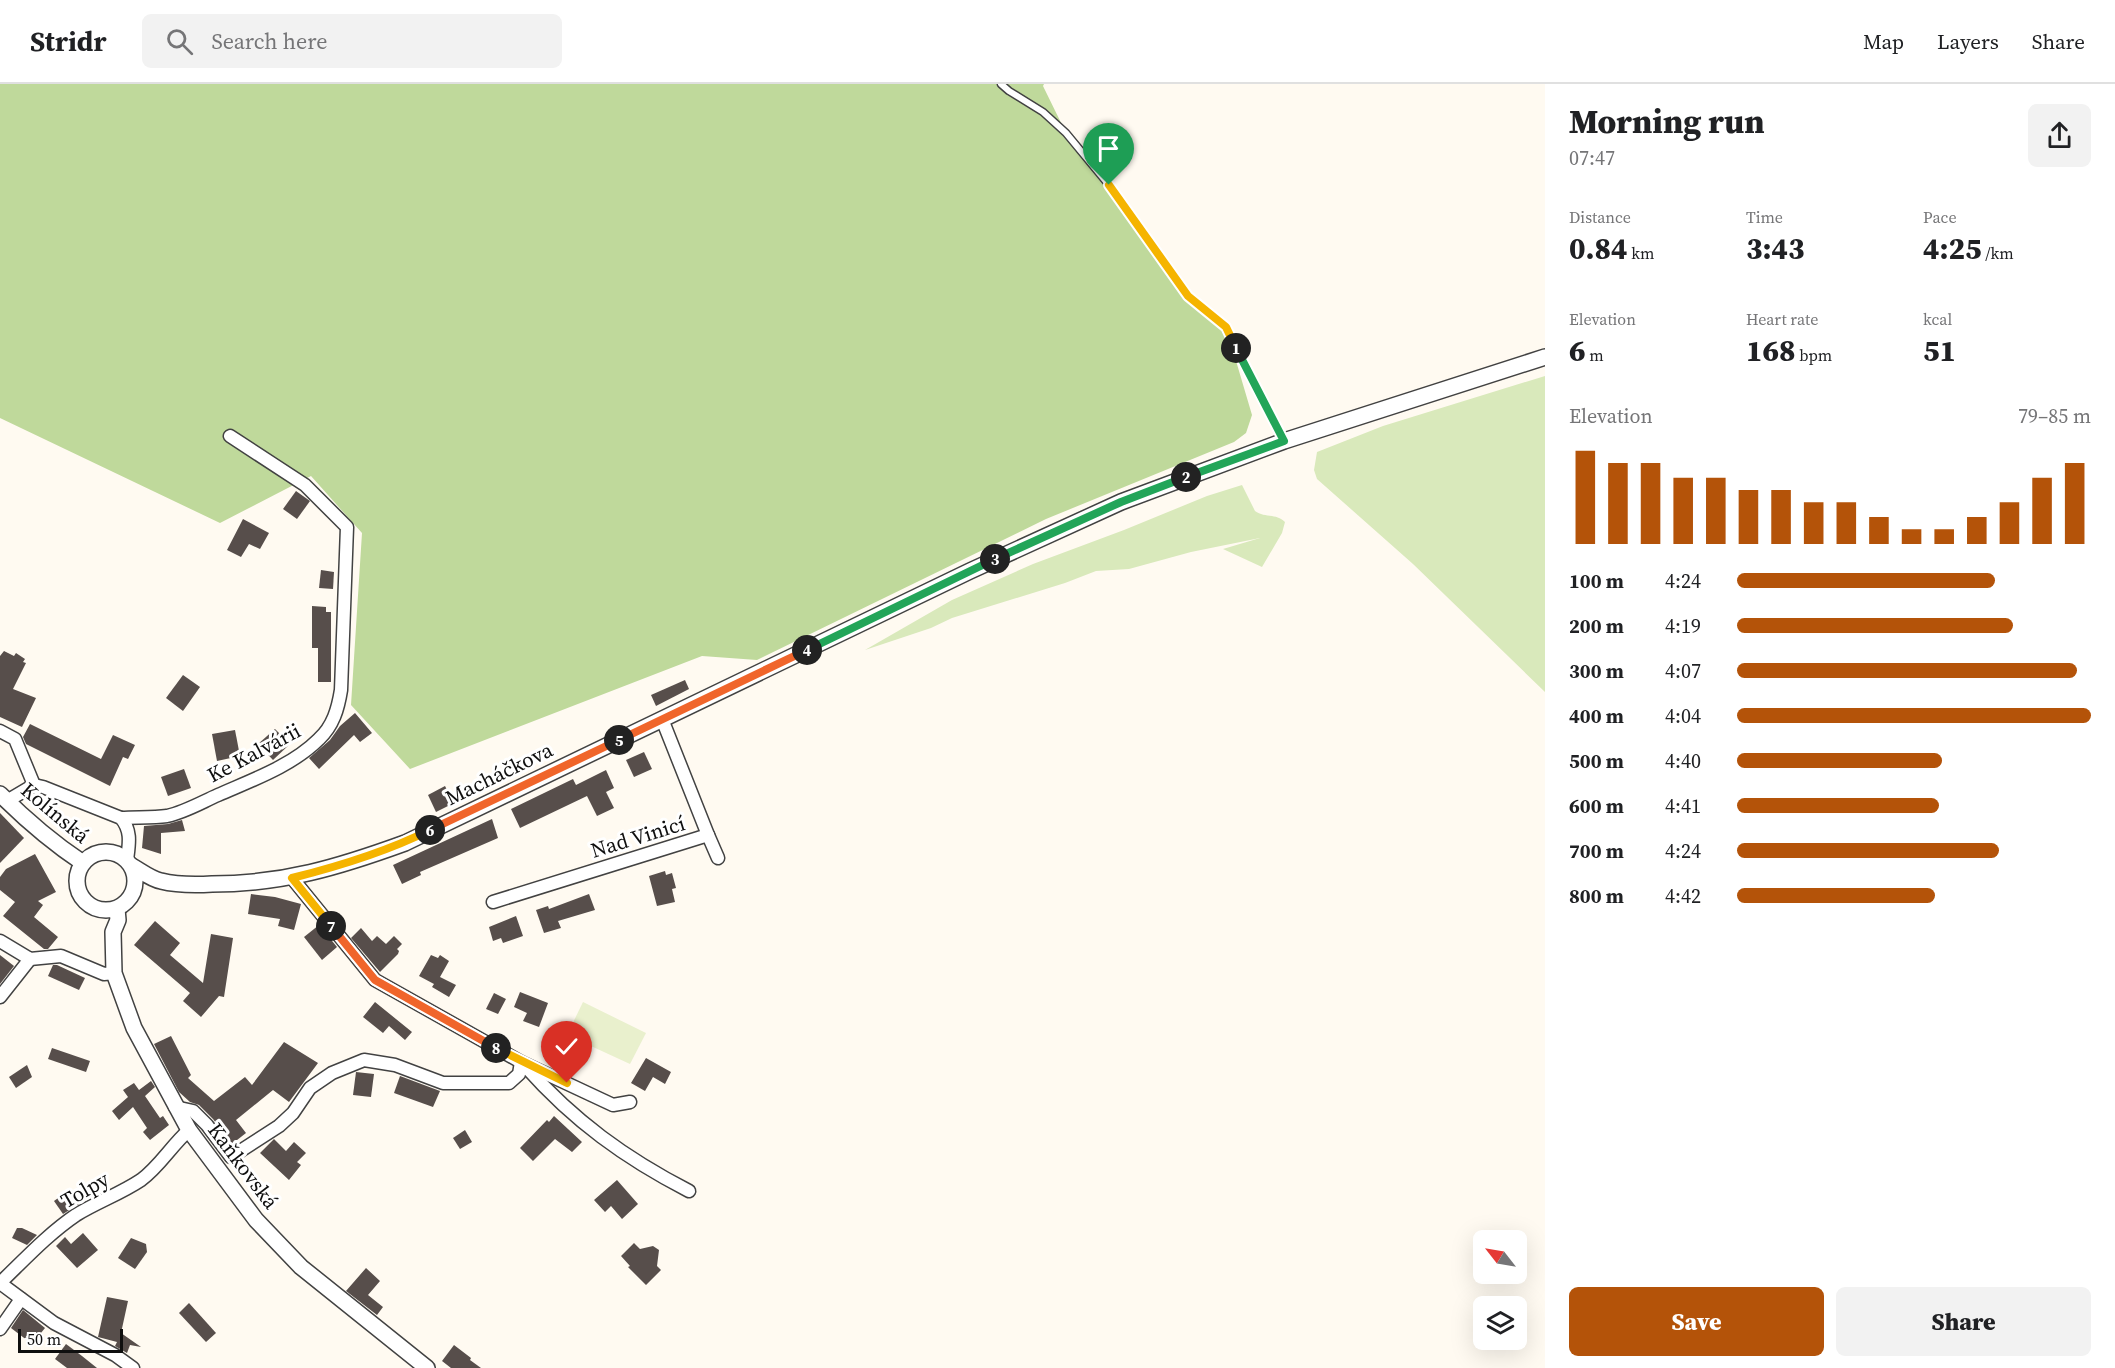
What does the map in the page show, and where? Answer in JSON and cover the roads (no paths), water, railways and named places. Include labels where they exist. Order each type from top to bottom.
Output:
[{"type":"street","name":"Macháčkova","points":[[159,881],[192,885],[236,884],[292,878],[345,864],[405,843],[970,571],[1121,502],[1284,441],[1545,357]]},
{"type":"street","name":"Ke Kalvárii","points":[[121,818],[166,816],[183,811],[284,764],[319,740],[338,708],[341,690],[346,528],[305,485],[230,436]]},
{"type":"street","name":"Nad Vinicí","points":[[493,902],[708,835],[669,716]]},
{"type":"street","points":[[0,731],[15,739],[34,786]]},
{"type":"street","points":[[3,798],[34,786],[43,787],[121,818],[130,834],[129,863],[136,882],[134,891],[131,898],[117,909],[99,910]]},
{"type":"street","name":"Kolínská","points":[[3,798],[54,843],[83,863]]},
{"type":"street","points":[[708,835],[718,858]]},
{"type":"street","points":[[113,932],[99,910],[83,900],[78,891],[78,872],[83,863],[104,852],[112,852],[159,881]]},
{"type":"street","points":[[292,878],[375,980],[521,1062],[613,1105],[630,1102]]},
{"type":"street","points":[[134,891],[159,881]]},
{"type":"street","name":"Kaňkovská","points":[[117,909],[118,920],[113,932],[114,973],[134,1028],[189,1130],[256,1220],[301,1267],[427,1368]]},
{"type":"street","points":[[0,941],[30,959],[61,956],[104,974],[114,973]]},
{"type":"street","points":[[0,997],[30,959]]},
{"type":"street","points":[[175,1107],[193,1111],[207,1125],[231,1157],[279,1126],[292,1113],[310,1088],[332,1073],[364,1060],[395,1065],[443,1083],[479,1084],[509,1083],[519,1074],[521,1062]]},
{"type":"street","points":[[521,1062],[573,1115],[608,1143],[645,1168],[689,1191]]},
{"type":"street","name":"Tolpy","points":[[0,1283],[33,1250],[76,1215],[132,1185],[158,1166],[189,1130]]},
{"type":"street","points":[[0,1283],[54,1323],[115,1355],[133,1368]]},
{"type":"street","points":[[0,1329],[21,1299]]},
{"type":"lane","points":[[1002,84],[1009,91],[1043,112],[1066,133],[1109,185],[1188,296],[1226,327],[1284,441]]}]
